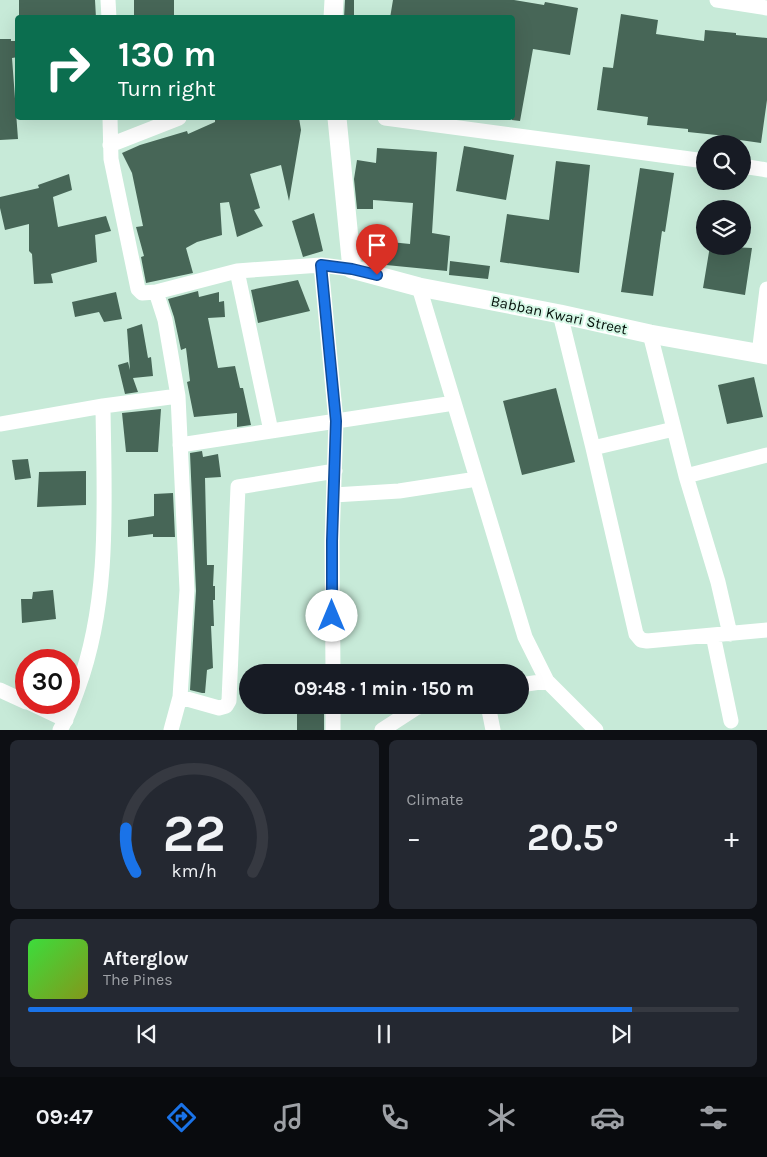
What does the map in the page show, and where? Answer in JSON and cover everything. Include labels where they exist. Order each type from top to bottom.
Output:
[{"type":"street","points":[[108,0],[108,15]]},
{"type":"street","points":[[333,15],[334,0]]},
{"type":"street","points":[[721,0],[767,8]]},
{"type":"street","points":[[110,120],[111,159],[138,289],[146,294],[237,271],[321,265],[352,269],[337,120]]},
{"type":"street","points":[[110,145],[174,120]]},
{"type":"street","points":[[400,120],[696,160]]},
{"type":"street","points":[[751,167],[767,170]]},
{"type":"street","points":[[321,265],[336,421],[333,664]]},
{"type":"street","name":"Babban Kwari Street","points":[[352,269],[419,288],[763,355]]},
{"type":"street","points":[[237,271],[271,431]]},
{"type":"street","points":[[419,288],[524,637],[547,681],[596,730]]},
{"type":"street","points":[[763,355],[767,289]]},
{"type":"street","points":[[156,292],[165,320],[178,396],[187,590],[180,697],[172,730]]},
{"type":"street","points":[[560,314],[636,634],[641,640],[647,641],[767,630]]},
{"type":"street","points":[[650,334],[686,476],[718,582],[730,634]]},
{"type":"street","points":[[0,424],[103,406],[178,396]]},
{"type":"street","points":[[180,445],[454,403]]},
{"type":"street","points":[[46,714],[63,725],[85,670],[96,620],[104,551],[103,406]]},
{"type":"street","points":[[593,448],[674,429]]},
{"type":"street","points":[[686,476],[767,455]]},
{"type":"street","points":[[180,697],[219,708],[226,706],[229,700],[238,487],[335,471]]},
{"type":"street","points":[[334,495],[399,491],[477,479]]},
{"type":"street","points":[[713,635],[731,721]]},
{"type":"street","points":[[529,684],[547,681]]},
{"type":"street","points":[[0,690],[15,697]]},
{"type":"street","points":[[333,714],[333,730]]},
{"type":"street","points":[[382,730],[407,714]]},
{"type":"street","points":[[490,714],[493,730]]},
{"type":"building","points":[[19,0],[95,0],[96,15],[19,15]]},
{"type":"building","points":[[134,0],[174,0],[174,15],[134,15]]},
{"type":"building","points":[[345,0],[354,0],[354,15],[344,15]]},
{"type":"building","points":[[393,0],[514,0],[544,5],[545,2],[578,8],[570,55],[533,49],[520,121],[512,120],[515,120],[515,15],[390,15]]},
{"type":"building","points":[[621,14],[658,20],[656,34],[704,41],[705,30],[767,38],[767,100],[761,143],[751,142],[751,135],[716,135],[688,132],[688,129],[647,125],[648,117],[597,110],[603,67],[613,68]]},
{"type":"building","points":[[0,39],[11,39],[11,41],[15,41],[15,58],[12,58],[15,120],[17,120],[18,139],[0,140]]},
{"type":"building","points":[[215,120],[299,120],[301,130],[289,201],[281,165],[250,174],[260,208],[254,210],[263,226],[237,237],[229,202],[220,203],[222,235],[197,242],[186,248],[193,273],[146,283],[141,257],[144,256],[136,227],[143,226],[132,173],[122,153],[140,145],[187,131],[188,134],[215,122]]},
{"type":"building","points":[[464,146],[514,155],[506,200],[456,191]]},
{"type":"building","points":[[377,148],[437,152],[432,233],[450,236],[447,271],[376,264],[362,260],[361,239],[410,244],[413,203],[373,200],[373,209],[357,209],[354,179],[357,160],[376,163]]},
{"type":"building","points":[[556,161],[590,165],[579,273],[500,262],[507,214],[549,220]]},
{"type":"building","points":[[640,168],[674,173],[665,232],[662,231],[653,296],[621,292]]},
{"type":"building","points":[[69,174],[72,190],[53,197],[58,227],[106,216],[111,231],[95,235],[97,262],[51,274],[53,283],[34,284],[32,254],[29,251],[29,224],[5,230],[0,208],[0,197],[39,188],[38,185]]},
{"type":"building","points":[[314,213],[323,251],[303,257],[292,221]]},
{"type":"building","points":[[708,255],[751,255],[745,295],[703,288]]},
{"type":"building","points":[[450,261],[490,266],[488,279],[449,275]]},
{"type":"building","points":[[298,280],[310,311],[258,323],[251,290]]},
{"type":"building","points":[[198,291],[199,297],[219,292],[219,302],[224,301],[225,317],[208,318],[218,368],[235,366],[240,388],[243,388],[251,425],[237,427],[237,413],[194,417],[187,382],[190,381],[186,348],[181,350],[168,299]]},
{"type":"building","points":[[116,292],[122,319],[104,322],[99,312],[75,317],[72,302]]},
{"type":"building","points":[[142,324],[148,358],[151,357],[153,376],[133,378],[138,392],[125,394],[118,365],[128,362],[130,370],[127,329]]},
{"type":"building","points":[[754,377],[763,417],[727,424],[718,385]]},
{"type":"building","points":[[556,388],[575,462],[522,475],[503,401]]},
{"type":"building","points":[[161,409],[158,452],[126,452],[122,413]]},
{"type":"building","points":[[202,451],[203,457],[218,454],[221,477],[205,478],[207,565],[214,565],[213,586],[215,586],[215,600],[213,600],[214,626],[211,626],[213,668],[207,670],[205,693],[190,690],[196,591],[190,453]]},
{"type":"building","points":[[28,459],[31,478],[15,480],[12,460]]},
{"type":"building","points":[[86,471],[86,505],[37,507],[39,472]]},
{"type":"building","points":[[173,493],[175,537],[153,537],[153,534],[128,537],[128,520],[154,516],[154,494]]},
{"type":"building","points":[[53,590],[56,619],[22,623],[21,599],[32,599],[33,592]]},
{"type":"building","points":[[297,714],[324,714],[324,730],[297,730]]},
{"type":"route","points":[[332,616],[332,541],[336,421],[321,265],[352,269],[377,275]]}]
